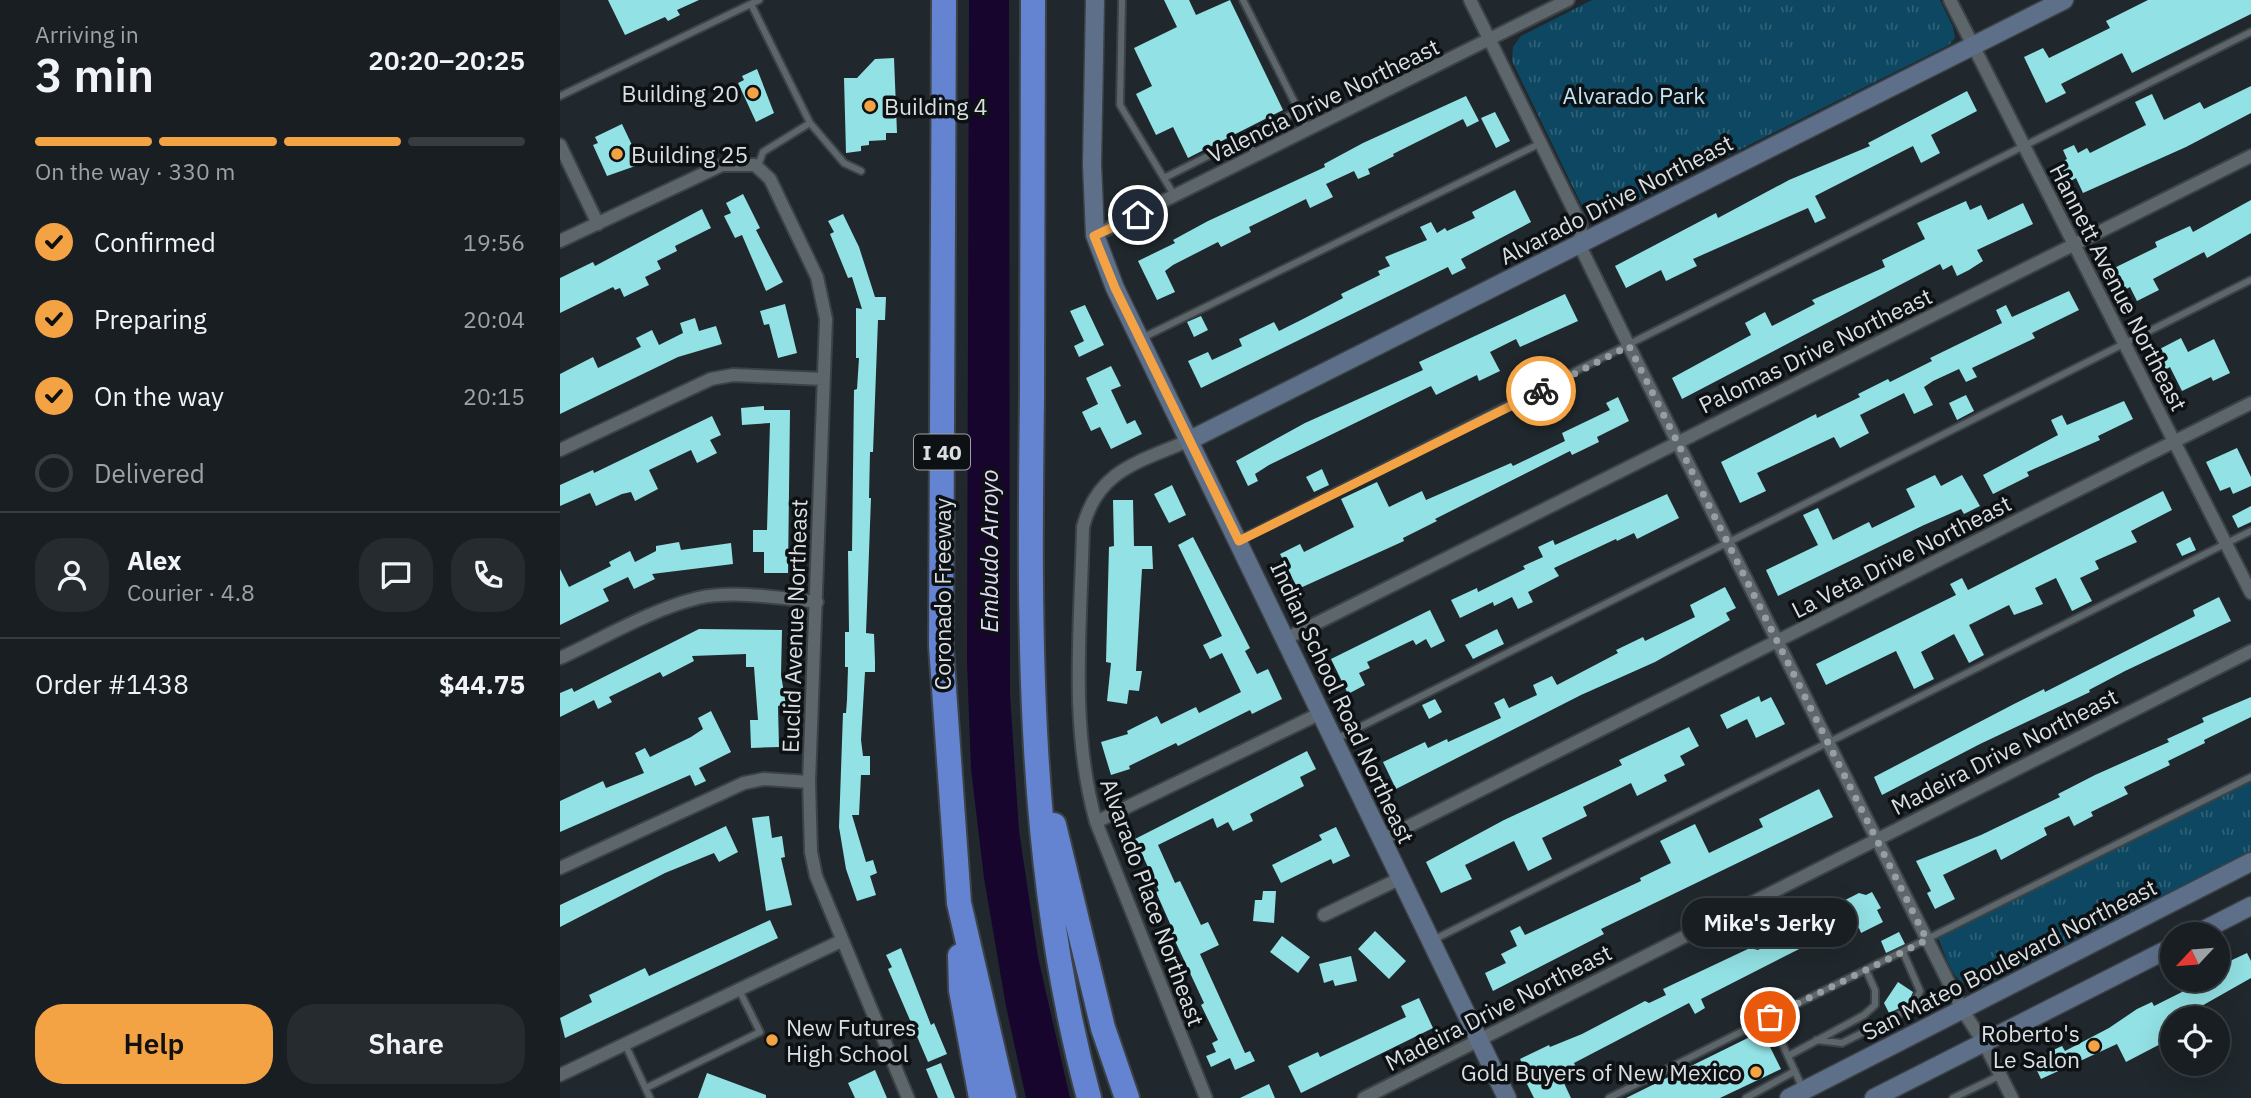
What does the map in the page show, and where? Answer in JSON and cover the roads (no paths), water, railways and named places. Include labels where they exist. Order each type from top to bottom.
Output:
[{"type":"highway","name":"Coronado Freeway","points":[[944,0],[941,646],[959,903],[1004,1098]]},
{"type":"highway","points":[[1033,0],[1029,608],[1034,742],[1055,935],[1089,1098]]},
{"type":"highway","points":[[1034,742],[1103,1028],[1128,1098]]},
{"type":"highway","points":[[959,903],[961,990],[981,1098]]},
{"type":"street","name":"Indian School Road Northeast","points":[[1095,0],[1092,164],[1094,236],[1140,339],[1399,880],[1507,1098]]},
{"type":"street","points":[[1470,0],[1581,225],[1580,246],[1629,346],[1963,1011],[1984,1043],[2012,1098]]},
{"type":"street","name":"Valencia Drive Northeast","points":[[1094,236],[1568,0]]},
{"type":"street","name":"Hannett Avenue Northeast","points":[[1950,0],[2251,593]]},
{"type":"street","name":"Alvarado Drive Northeast","points":[[1190,440],[2064,0]]},
{"type":"street","points":[[560,145],[598,224]]},
{"type":"street","name":"Palomas Drive Northeast","points":[[1285,639],[2251,156]]},
{"type":"street","points":[[560,242],[722,165],[752,164]]},
{"type":"street","name":"Euclid Avenue Northeast","points":[[752,164],[770,179],[817,277],[826,318],[809,782],[811,852],[816,876],[841,941],[908,1098]]},
{"type":"street","points":[[560,450],[711,379],[733,375],[823,379]]},
{"type":"street","name":"La Veta Drive Northeast","points":[[1381,840],[2251,403]]},
{"type":"street","name":"Alvarado Place Northeast","points":[[1190,440],[1119,472],[1101,485],[1089,503],[1083,527],[1079,724],[1085,784],[1096,821],[1206,1098]]},
{"type":"street","points":[[560,659],[653,615],[700,598],[750,597],[817,602]]},
{"type":"street","name":"Madeira Drive Northeast","points":[[1364,1098],[2251,651]]},
{"type":"street","points":[[1096,821],[1321,713]]},
{"type":"street","points":[[560,868],[734,787],[764,779],[809,782]]},
{"type":"street","name":"San Mateo Boulevard Northeast","points":[[1797,1094],[2251,862]]},
{"type":"street","points":[[1324,915],[1399,880]]},
{"type":"street","points":[[2220,922],[2251,906]]},
{"type":"street","points":[[560,1075],[841,941]]},
{"type":"street","points":[[1874,1098],[2160,953]]},
{"type":"lane","points":[[560,96],[759,0]]},
{"type":"lane","points":[[1122,0],[1121,105],[1175,197]]},
{"type":"lane","points":[[1243,0],[1308,131]]},
{"type":"lane","points":[[751,4],[810,123],[844,163],[861,171]]},
{"type":"lane","points":[[1239,541],[2251,32]]},
{"type":"lane","points":[[1164,178],[1298,111]]},
{"type":"lane","points":[[752,164],[763,152],[810,123]]},
{"type":"lane","points":[[1246,137],[1256,157]]},
{"type":"lane","points":[[1140,339],[1541,143]]},
{"type":"lane","points":[[1334,740],[2251,280]]},
{"type":"lane","points":[[1430,942],[2251,531]]},
{"type":"lane","points":[[1609,1098],[2251,777]]},
{"type":"lane","points":[[1816,1040],[1842,1043],[1912,1008],[1920,991],[1903,952]]},
{"type":"lane","points":[[1788,1056],[1864,1015],[1875,1005],[1875,990],[1866,970]]},
{"type":"lane","points":[[646,1088],[760,1032],[739,990]]},
{"type":"lane","points":[[1770,1017],[1795,1071],[1797,1094]]},
{"type":"lane","points":[[625,1044],[650,1098]]},
{"type":"lane","points":[[1746,1098],[1795,1071]]},
{"type":"lane","points":[[1953,1098],[2001,1075]]},
{"type":"lane","points":[[1628,1089],[1633,1098]]},
{"type":"lane","points":[[1970,1089],[1975,1098]]},
{"type":"water","name":"Embudo Arroyo","points":[[969,0],[1009,0],[1010,695],[1019,831],[1038,957],[1070,1098],[1026,1098],[1006,1006],[984,878],[971,769],[967,662]]},
{"type":"place","name":"Building 20","points":[[753,93]]},
{"type":"place","name":"Building 4","points":[[870,106]]},
{"type":"place","name":"Building 25","points":[[617,154]]},
{"type":"place","name":"Mike's Jerky","points":[[1770,1017]]},
{"type":"place","name":"New Futures High School","points":[[772,1040]]},
{"type":"place","name":"Roberto's Le Salon","points":[[2094,1046]]},
{"type":"place","name":"Gold Buyers of New Mexico","points":[[1756,1072]]},
{"type":"park label","name":"Alvarado Park","points":[[1634,95]]}]
